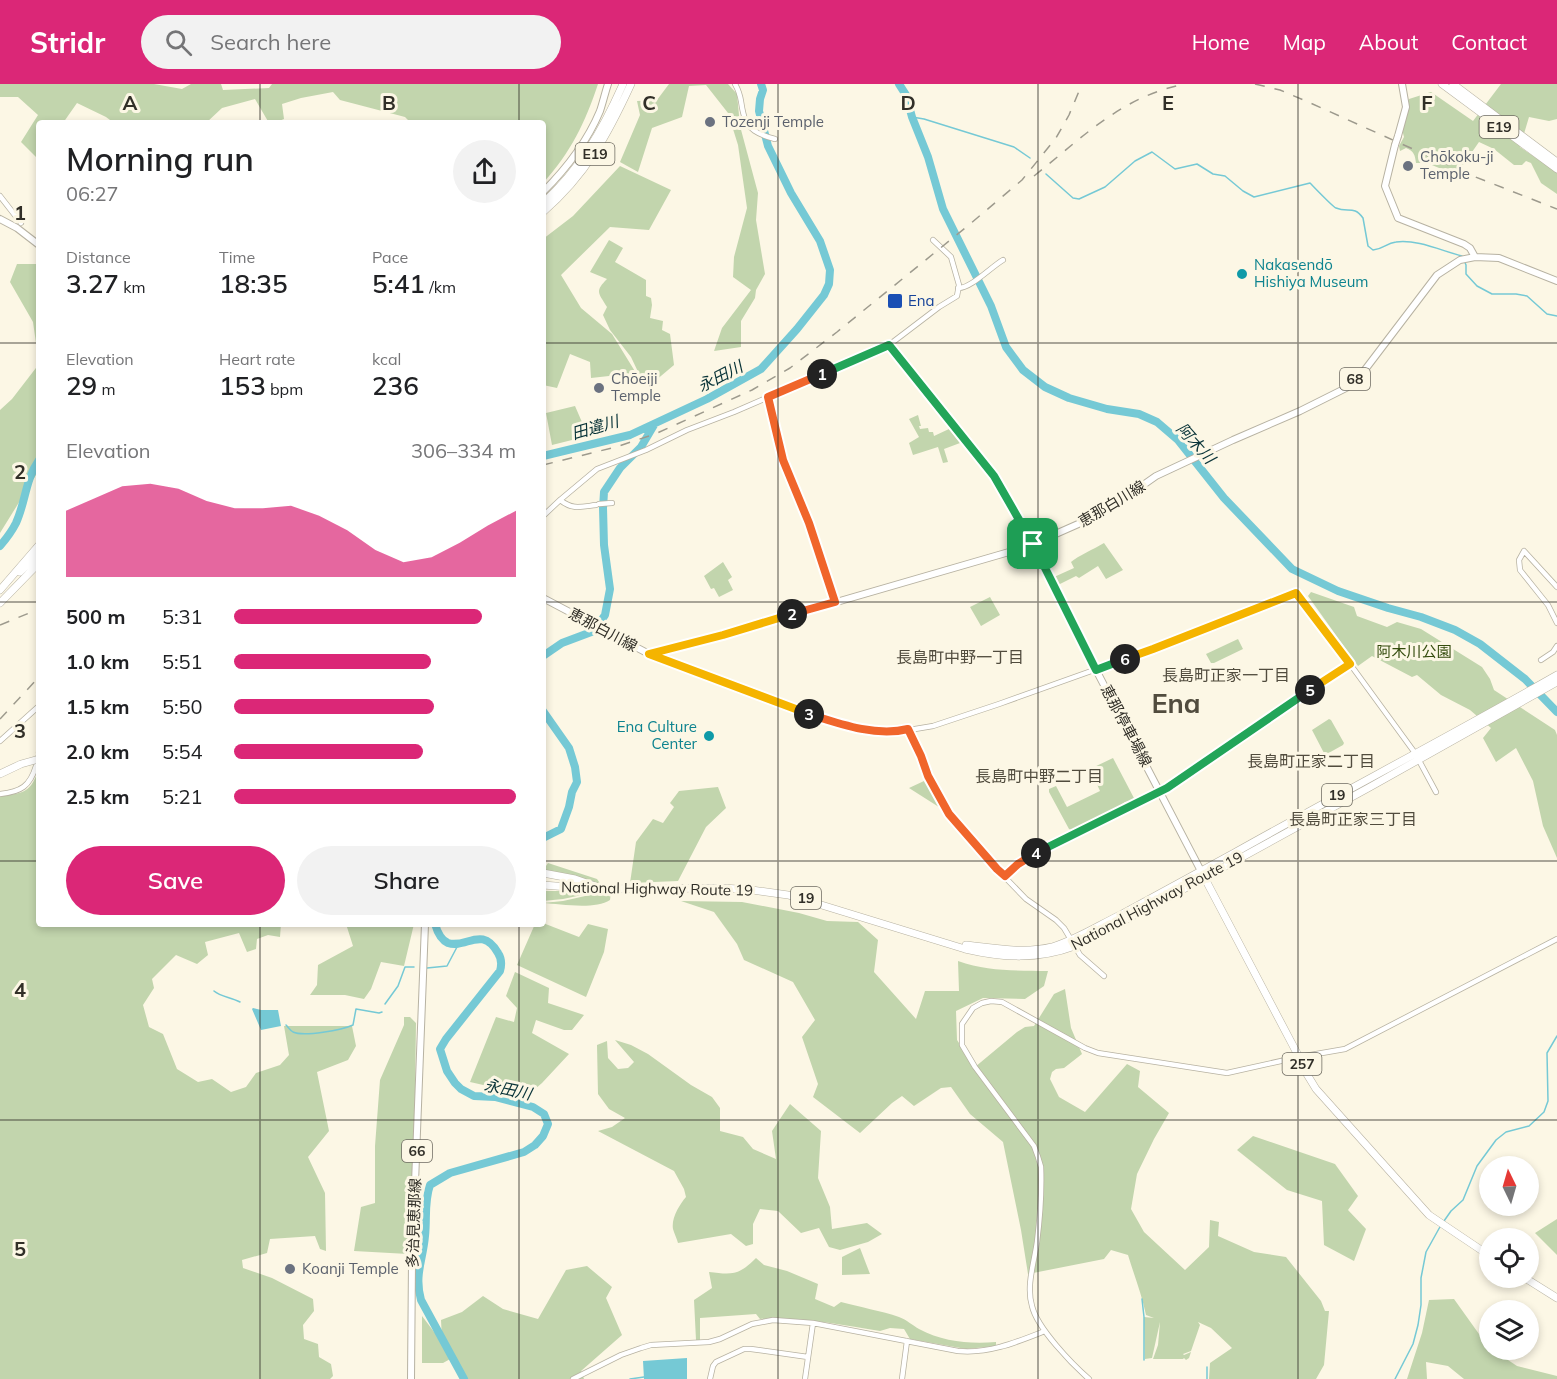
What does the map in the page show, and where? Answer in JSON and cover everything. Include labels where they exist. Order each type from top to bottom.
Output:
[{"type":"highway","name":"E19","points":[[546,200],[570,177],[588,152],[610,114],[623,84]]},
{"type":"highway","name":"E19","points":[[546,209],[566,191],[593,156],[613,122],[631,84]]},
{"type":"highway","name":"E19","points":[[1442,84],[1557,169]]},
{"type":"highway","name":"E19","points":[[1453,84],[1557,162]]},
{"type":"highway","points":[[0,592],[36,549]]},
{"type":"highway","points":[[0,592],[36,557]]},
{"type":"highway","points":[[0,603],[36,566]]},
{"type":"highway","points":[[0,608],[36,573]]},
{"type":"highway","name":"National Highway Route 19","points":[[1477,724],[1557,675]]},
{"type":"highway","name":"National Highway Route 19","points":[[546,886],[569,890],[723,885],[765,889],[813,900],[948,941],[990,948],[1026,950],[1073,943],[1160,902],[1202,874],[1557,682]]},
{"type":"highway","points":[[0,771],[36,761]]},
{"type":"highway","points":[[546,874],[575,879],[598,887]]},
{"type":"highway","name":"257","points":[[1202,874],[1307,1076],[1320,1095],[1429,1215],[1479,1249]]},
{"type":"highway","name":"National Highway Route 19","points":[[546,886],[610,888]]},
{"type":"highway","points":[[1539,1287],[1557,1298]]},
{"type":"main road","points":[[546,189],[584,143],[600,110],[608,84]]},
{"type":"main road","points":[[1402,84],[1406,107],[1385,186],[1398,218],[1464,244],[1470,248],[1475,257]]},
{"type":"main road","points":[[0,219],[17,228],[36,243]]},
{"type":"main road","name":"恵那白川線","points":[[546,600],[649,654],[723,635],[1009,552],[1085,521],[1119,502],[1156,476],[1346,388],[1364,371],[1437,275],[1463,259],[1499,258],[1557,281]]},
{"type":"main road","name":"恵那停車場線","points":[[889,345],[994,476],[1033,544],[1202,874]]},
{"type":"main road","name":"多治見恵那線","points":[[411,1379],[412,1261],[425,927]]},
{"type":"street","points":[[735,84],[742,98],[743,114],[753,131],[775,139]]},
{"type":"street","points":[[0,196],[21,223]]},
{"type":"street","points":[[546,513],[591,473],[605,465],[639,453],[687,430],[889,345],[957,296],[959,285],[951,257],[933,240]]},
{"type":"street","points":[[958,288],[968,286],[1003,260]]},
{"type":"street","points":[[768,397],[783,460],[809,523],[835,602]]},
{"type":"street","points":[[560,500],[575,508],[611,503]]},
{"type":"street","points":[[1557,587],[1524,551],[1519,560],[1520,570],[1545,602],[1557,623]]},
{"type":"street","points":[[649,654],[832,721],[864,729],[897,732],[953,720],[1096,670],[1296,593],[1417,757],[1436,792]]},
{"type":"street","points":[[1541,660],[1553,652],[1557,646]]},
{"type":"street","points":[[1005,876],[1032,855],[1159,792],[1350,664]]},
{"type":"street","points":[[0,741],[34,713]]},
{"type":"street","points":[[908,729],[932,784],[949,814],[1026,899],[1064,928],[1084,959],[1104,976]]},
{"type":"street","points":[[0,794],[24,787],[33,778],[36,767]]},
{"type":"street","points":[[1089,1379],[1068,1359],[1033,1310],[1029,1292],[1037,1241],[1041,1167],[1034,1146],[975,1067],[962,1045],[962,1024],[973,1008],[982,1003],[1002,1002],[1092,1051],[1107,1055],[1232,1073],[1352,1046],[1557,939]]},
{"type":"street","points":[[573,1379],[621,1355],[651,1345],[709,1342],[760,1322],[785,1320],[813,1323],[970,1352],[1005,1346],[1046,1331]]},
{"type":"street","points":[[805,1379],[813,1323]]},
{"type":"street","points":[[902,1379],[908,1341]]},
{"type":"street","points":[[710,1379],[712,1366],[716,1362],[744,1349],[751,1348],[808,1357]]},
{"type":"green space","points":[[0,84],[154,84],[182,89],[191,84],[221,84],[223,90],[269,88],[272,84],[598,84],[576,136],[562,160],[546,179],[546,120],[408,120],[405,117],[340,100],[333,92],[282,104],[284,119],[282,120],[267,120],[255,99],[222,108],[209,120],[110,120],[77,103],[65,120],[36,120],[36,157],[21,142],[38,115],[18,97],[0,97]]},
{"type":"green space","points":[[669,84],[728,84],[737,94],[740,126],[758,193],[756,220],[765,274],[756,290],[755,298],[741,321],[741,347],[714,351],[722,328],[751,290],[733,277],[734,257],[747,208],[738,145],[728,113],[706,85],[689,86],[682,117],[652,128],[638,172],[620,162],[640,115],[637,101],[657,100]]},
{"type":"green space","points":[[1501,84],[1557,84],[1557,119],[1549,121],[1529,117],[1520,147],[1557,172],[1557,194],[1541,183],[1531,163],[1526,161],[1522,165],[1514,165],[1494,149],[1479,142],[1456,175],[1427,163],[1416,163],[1411,150],[1406,148],[1400,151],[1399,146],[1404,137],[1402,129],[1409,99],[1431,92],[1473,121]]},
{"type":"green space","points":[[620,166],[671,190],[649,230],[610,227],[561,275],[581,308],[612,334],[636,373],[591,378],[590,362],[570,354],[557,388],[546,386],[546,237],[573,216]]},
{"type":"green space","points":[[609,240],[623,248],[615,262],[646,280],[646,296],[651,298],[652,305],[650,318],[663,321],[662,330],[670,334],[674,365],[655,381],[640,376],[631,357],[610,330],[603,315],[607,307],[599,290],[607,279],[590,272]]},
{"type":"green space","points":[[17,264],[36,264],[36,343],[33,322],[10,282]]},
{"type":"green space","points":[[36,368],[36,475],[0,533],[0,410],[12,399]]},
{"type":"green space","points":[[575,406],[588,436],[552,445],[546,413]]},
{"type":"green space","points":[[918,415],[920,429],[928,428],[934,436],[949,429],[960,443],[944,449],[948,462],[943,463],[938,447],[913,455],[909,443],[919,437],[909,419]]},
{"type":"green space","points":[[1104,543],[1123,570],[1106,579],[1098,566],[1079,578],[1076,576],[1058,585],[1054,577],[1074,568],[1071,562]]},
{"type":"green space","points":[[723,562],[732,577],[728,580],[733,590],[719,597],[714,588],[711,589],[704,576]]},
{"type":"green space","name":"阿木川公園","points":[[1311,592],[1354,607],[1357,616],[1387,627],[1397,622],[1421,629],[1482,667],[1494,690],[1555,730],[1557,735],[1557,858],[1543,826],[1533,781],[1516,748],[1496,762],[1483,738],[1491,728],[1470,710],[1441,695],[1417,675],[1412,677],[1372,656],[1358,666],[1308,596]]},
{"type":"green space","points":[[990,597],[1000,615],[981,626],[970,607]]},
{"type":"green space","points":[[1238,639],[1243,649],[1211,663],[1206,654]]},
{"type":"green space","points":[[1329,719],[1344,743],[1325,755],[1312,730]]},
{"type":"green space","points":[[1113,758],[1135,800],[1125,802],[1073,831],[1069,829],[1049,789],[1056,786],[1067,807],[1100,791],[1090,769]]},
{"type":"green space","points":[[36,775],[36,927],[281,927],[280,937],[268,935],[257,939],[256,949],[247,952],[239,933],[205,942],[208,955],[197,964],[176,955],[152,979],[154,988],[143,1005],[149,1027],[163,1034],[177,1069],[198,1082],[212,1079],[231,1092],[246,1087],[256,1073],[280,1065],[289,1055],[284,1026],[352,1026],[356,1046],[348,1060],[317,1072],[329,1131],[308,1157],[325,1193],[326,1251],[320,1249],[315,1236],[270,1239],[267,1253],[242,1260],[243,1268],[272,1278],[313,1299],[314,1311],[303,1325],[304,1339],[318,1344],[319,1357],[331,1364],[333,1376],[330,1379],[0,1379],[0,796],[26,790]]},
{"type":"green space","points":[[926,781],[942,809],[909,788]]},
{"type":"green space","points":[[718,787],[726,808],[706,827],[678,881],[630,883],[636,842],[653,819],[663,823],[674,807],[670,803],[679,791]]},
{"type":"green space","points":[[548,863],[597,879],[601,885],[546,873]]},
{"type":"green space","points":[[546,891],[601,891],[546,901]]},
{"type":"green space","points":[[611,892],[610,900],[596,905],[546,903]]},
{"type":"green space","points":[[681,901],[742,902],[827,921],[858,922],[878,940],[874,972],[916,1019],[925,991],[959,991],[958,961],[991,969],[1048,971],[1044,986],[1025,999],[983,998],[956,1011],[957,1040],[975,1067],[1017,1032],[1025,1027],[1034,1026],[1054,994],[1065,989],[1071,1028],[1082,1054],[1064,1068],[1052,1072],[1050,1079],[1059,1097],[1085,1112],[1127,1064],[1140,1071],[1138,1087],[1169,1113],[1137,1174],[1131,1209],[1144,1232],[1185,1270],[1209,1247],[1210,1220],[1219,1222],[1218,1236],[1254,1252],[1286,1257],[1321,1301],[1325,1311],[1329,1311],[1324,1365],[1316,1379],[1209,1379],[1210,1363],[1232,1348],[1211,1328],[1198,1322],[1200,1325],[1191,1351],[1183,1354],[1191,1352],[1189,1358],[1186,1360],[1184,1358],[1153,1359],[1158,1345],[1160,1322],[1152,1358],[1145,1359],[1144,1317],[1154,1318],[1146,1315],[1128,1255],[1111,1250],[1104,1259],[1028,1274],[1003,1142],[970,1114],[951,1087],[941,1088],[914,1106],[902,1096],[860,1133],[813,1097],[818,1084],[802,1037],[815,1020],[793,982],[744,960],[737,944],[714,912]]},
{"type":"green space","points":[[546,924],[579,937],[588,924],[608,929],[604,952],[586,997],[517,965],[534,927],[546,927]]},
{"type":"green space","points":[[347,927],[413,927],[404,966],[381,962],[371,989],[364,999],[345,995],[310,995],[317,985],[318,965],[353,946]]},
{"type":"green space","points":[[515,972],[549,988],[548,1003],[584,1015],[572,1030],[564,1030],[536,1020],[532,1033],[569,1054],[528,1095],[470,1082],[496,1017],[514,1022],[517,1008],[506,996]]},
{"type":"green space","points":[[404,1017],[410,1017],[416,1023],[414,1160],[408,1254],[354,1251],[361,1207],[375,1203],[375,1146],[380,1080],[404,1025]]},
{"type":"green space","points":[[615,1040],[648,1054],[712,1097],[720,1108],[720,1131],[743,1137],[753,1149],[776,1159],[772,1131],[790,1104],[821,1131],[818,1178],[830,1207],[832,1229],[867,1223],[882,1234],[868,1242],[840,1250],[829,1247],[819,1228],[801,1233],[778,1211],[760,1209],[753,1224],[753,1244],[746,1246],[731,1234],[678,1243],[673,1229],[673,1220],[686,1197],[674,1171],[598,1131],[612,1127],[625,1118],[609,1109],[598,1094],[597,1045],[607,1041],[608,1058],[618,1069],[628,1068],[634,1062]]},
{"type":"green space","points":[[1253,1136],[1335,1164],[1358,1196],[1348,1210],[1366,1229],[1354,1261],[1324,1245],[1322,1201],[1287,1190],[1237,1150]]},
{"type":"green space","points":[[1557,1219],[1557,1255],[1539,1237],[1539,1230]]},
{"type":"green space","points":[[860,1248],[870,1274],[842,1275],[842,1257]]},
{"type":"green space","points":[[756,1258],[764,1265],[787,1271],[818,1284],[815,1299],[834,1307],[841,1302],[899,1317],[938,1337],[976,1343],[996,1342],[996,1346],[966,1349],[910,1339],[904,1329],[890,1328],[880,1331],[805,1320],[760,1319],[756,1314],[700,1318],[700,1340],[696,1340],[694,1300],[712,1288],[709,1272],[740,1271]]},
{"type":"green space","points":[[587,1266],[612,1287],[606,1298],[622,1335],[581,1371],[584,1379],[463,1379],[452,1358],[443,1363],[422,1363],[422,1316],[447,1349],[442,1339],[441,1320],[462,1312],[483,1296],[503,1309],[538,1319],[566,1270]]},
{"type":"green space","points":[[1454,1299],[1479,1334],[1479,1360],[1508,1360],[1517,1366],[1557,1376],[1557,1379],[1464,1379],[1448,1366],[1426,1362],[1427,1379],[1407,1379],[1422,1333],[1429,1300]]},
{"type":"water","points":[[253,1008],[278,1010],[281,1026],[261,1030]]},
{"type":"water","points":[[687,1358],[687,1379],[644,1379],[643,1361]]},
{"type":"waterway","name":"永田川","points":[[546,455],[630,435],[707,399],[761,369],[824,295],[829,284],[830,270],[820,241],[791,193],[768,146],[759,111],[763,90],[761,84]]},
{"type":"waterway","name":"阿木川","points":[[899,84],[906,95],[928,157],[943,209],[991,306],[1006,347],[1023,370],[1045,387],[1069,398],[1107,409],[1139,414],[1157,422],[1178,440],[1224,498],[1292,569],[1338,591],[1455,630],[1480,644],[1525,679],[1557,712]]},
{"type":"waterway","points":[[912,117],[1014,147],[1030,158]]},
{"type":"waterway","points":[[1046,174],[1073,198],[1079,199],[1105,187],[1135,161],[1152,152],[1175,169],[1197,164],[1213,174],[1225,176],[1254,197],[1310,183],[1336,208],[1354,210],[1360,214],[1363,218],[1368,246],[1373,250],[1404,242],[1421,244],[1462,256]]},
{"type":"waterway","points":[[1464,260],[1466,274],[1477,286],[1492,294],[1527,296],[1547,314],[1557,316]]},
{"type":"waterway","name":"永田川","points":[[546,654],[562,643],[594,631],[605,615],[610,589],[604,545],[604,492],[620,468],[641,447],[654,425]]},
{"type":"waterway","name":"田違川","points":[[0,546],[16,523],[36,465]]},
{"type":"waterway","name":"永田川","points":[[546,715],[569,748],[577,782],[561,829],[546,836]]},
{"type":"waterway","name":"永田川","points":[[436,927],[441,938],[448,943],[486,940],[498,953],[501,962],[500,971],[440,1049],[447,1071],[461,1089],[474,1096],[495,1097],[533,1107],[544,1114],[548,1124],[543,1136],[524,1152],[450,1173],[430,1185],[428,1191],[419,1291],[421,1300],[464,1379]]},
{"type":"waterway","points":[[427,968],[447,966],[457,943]]},
{"type":"waterway","points":[[385,1004],[398,986],[405,967],[414,967]]},
{"type":"waterway","points":[[214,991],[240,1002]]},
{"type":"waterway","points":[[286,1025],[293,1032],[298,1033],[323,1032],[353,1025],[356,1009],[382,1012]]},
{"type":"waterway","points":[[1444,1221],[1463,1200],[1477,1166],[1496,1140],[1506,1132],[1529,1126],[1544,1112],[1548,1101],[1547,1053],[1557,1036]]},
{"type":"waterway","points":[[1395,1379],[1413,1344],[1421,1305],[1421,1278],[1426,1252],[1441,1225]]},
{"type":"waterway","points":[[1142,1299],[1144,1360]]},
{"type":"waterway","points":[[1207,1367],[1207,1379]]},
{"type":"waterway","points":[[630,1379],[644,1377]]},
{"type":"railway","points":[[546,464],[616,447],[655,434],[752,390],[790,368],[1022,180],[1056,138],[1082,84]]},
{"type":"railway","points":[[1034,176],[1104,120],[1123,108],[1142,98],[1186,84]]},
{"type":"railway","points":[[1255,84],[1280,90],[1473,176],[1557,209]]},
{"type":"railway","points":[[0,625],[36,610]]},
{"type":"railway","points":[[0,719],[36,680]]},
{"type":"place","name":"Tozenji Temple","points":[[710,122]]},
{"type":"place","name":"Chōkoku-ji Temple","points":[[1408,166]]},
{"type":"place","name":"Nakasendō Hishiya Museum","points":[[1242,274]]},
{"type":"place","name":"Ena","points":[[895,301]]},
{"type":"place","name":"Chōeiji Temple","points":[[599,388]]},
{"type":"place","name":"Ena Culture Center","points":[[709,736]]},
{"type":"place","name":"Koanji Temple","points":[[290,1269]]},
{"type":"district","name":"長島町中野一丁目","points":[[960,657]]},
{"type":"district","name":"長島町正家一丁目","points":[[1226,675]]},
{"type":"district","name":"Ena","points":[[1176,704]]},
{"type":"district","name":"長島町正家二丁目","points":[[1311,761]]},
{"type":"district","name":"長島町中野二丁目","points":[[1039,776]]},
{"type":"district","name":"長島町正家三丁目","points":[[1353,819]]},
{"type":"route","points":[[889,345],[994,476],[1033,544],[1096,670],[1296,593],[1350,664],[1167,788],[1032,855],[1005,876],[949,814],[928,776],[908,729],[897,732],[882,731],[832,721],[649,654],[835,602],[809,523],[783,460],[768,397],[889,345]]}]
